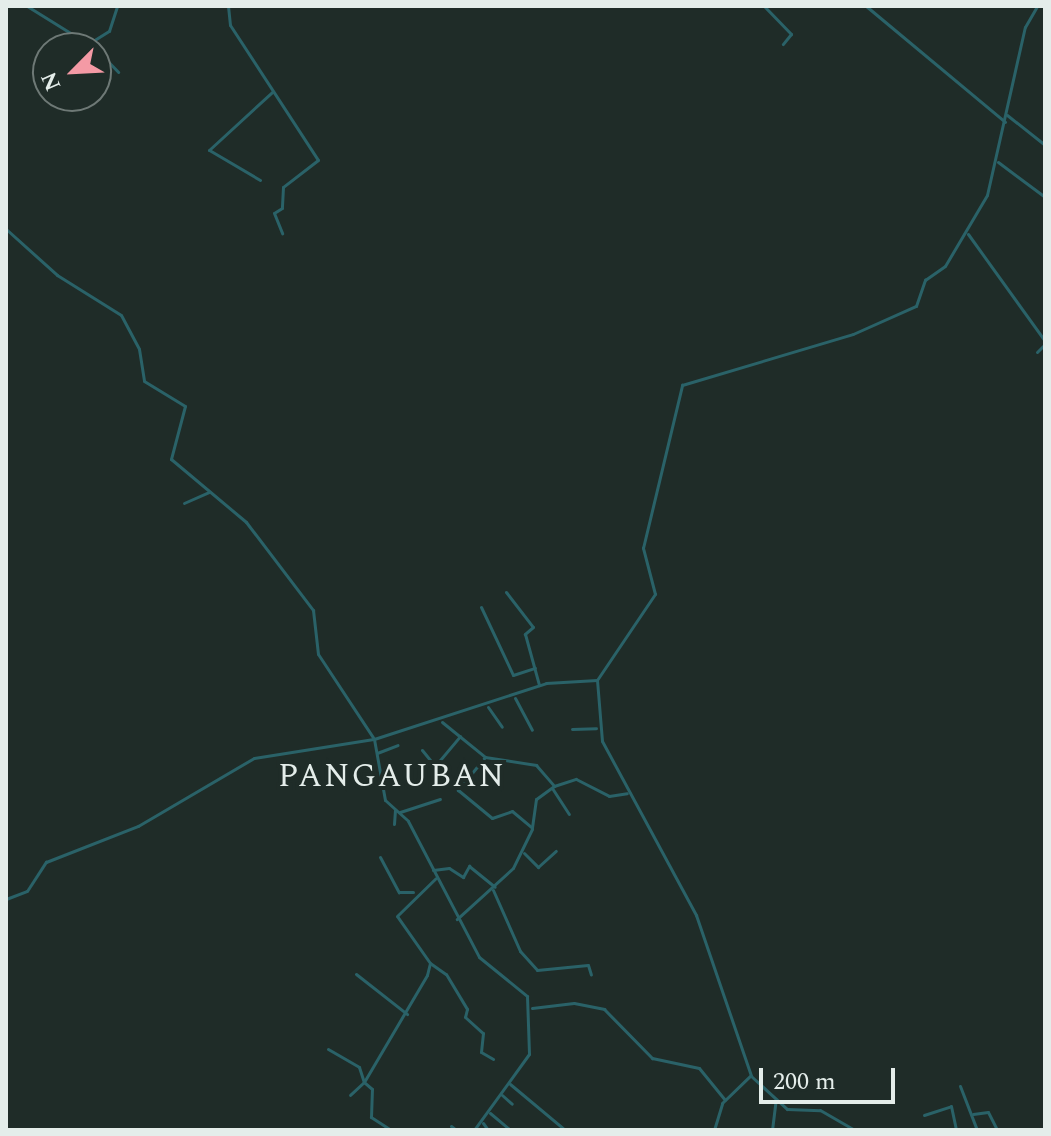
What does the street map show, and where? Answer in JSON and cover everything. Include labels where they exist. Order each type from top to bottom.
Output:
[{"type":"street","points":[[27,6],[71,32]]},
{"type":"street","points":[[107,32],[117,6]]},
{"type":"street","points":[[228,6],[226,17],[318,160],[283,187],[282,208],[274,213],[282,233]]},
{"type":"street","points":[[764,6],[791,34],[783,44]]},
{"type":"street","points":[[866,6],[1005,122]]},
{"type":"street","points":[[854,1130],[820,1110],[795,1113],[751,1076],[696,915],[627,793],[598,729],[597,680],[655,594],[645,563],[647,529],[680,388],[692,381],[708,379],[910,309],[925,280],[941,271],[968,233],[996,161],[1025,27],[1037,6]]},
{"type":"street","points":[[112,66],[118,72]]},
{"type":"street","points":[[260,180],[209,150],[272,92]]},
{"type":"street","points":[[1006,114],[1045,145]]},
{"type":"street","points":[[996,161],[1045,197]]},
{"type":"street","points":[[6,229],[129,327],[135,337],[144,381],[188,411],[171,459],[246,522],[313,610],[318,654],[374,739],[385,800],[397,811],[433,870],[479,957],[520,989],[532,1008]]},
{"type":"street","points":[[968,233],[1045,342],[1037,352]]},
{"type":"street","points":[[184,503],[209,492]]},
{"type":"street","points":[[506,592],[533,627],[525,634],[539,685]]},
{"type":"street","points":[[481,607],[513,675],[535,668]]},
{"type":"street","points":[[6,899],[27,891],[46,862],[138,826],[254,758],[374,739],[488,707],[515,698],[539,685],[597,680]]},
{"type":"street","points":[[515,698],[532,730]]},
{"type":"street","points":[[488,707],[502,727]]},
{"type":"street","points":[[440,721],[485,757],[536,765],[569,814]]},
{"type":"street","points":[[572,729],[598,729]]},
{"type":"street","points":[[435,766],[460,736]]},
{"type":"street","points":[[377,753],[398,745]]},
{"type":"street","points":[[422,750],[442,775]]},
{"type":"street","points":[[485,757],[458,790],[492,818],[512,811],[532,828]]},
{"type":"street","points":[[457,919],[494,889],[523,852],[532,828],[536,799],[553,787],[576,779],[609,796],[627,793]]},
{"type":"street","points":[[397,811],[440,799]]},
{"type":"street","points":[[394,824],[397,811]]},
{"type":"street","points":[[523,852],[538,867],[556,851]]},
{"type":"street","points":[[380,857],[399,892],[416,891],[436,878]]},
{"type":"street","points":[[433,870],[449,868],[463,877],[469,866],[494,889],[520,951],[537,970],[588,965],[591,975]]},
{"type":"street","points":[[416,891],[412,906],[397,916],[430,963],[447,975],[467,1008],[465,1017],[483,1033],[481,1052],[493,1059]]},
{"type":"street","points":[[350,1095],[364,1082],[407,1014],[430,963]]},
{"type":"street","points":[[356,974],[407,1014]]},
{"type":"street","points":[[532,1008],[574,1003],[608,1011],[652,1058],[699,1068],[725,1100]]},
{"type":"street","points":[[474,1130],[483,1123],[529,1054],[524,1025],[532,1008]]},
{"type":"street","points":[[328,1049],[352,1058],[364,1082],[372,1089],[371,1117],[391,1130]]},
{"type":"street","points":[[714,1130],[725,1100],[751,1076]]},
{"type":"street","points":[[510,1084],[565,1130]]},
{"type":"street","points":[[960,1086],[977,1130]]},
{"type":"street","points":[[502,1095],[512,1104]]},
{"type":"street","points":[[772,1130],[776,1099]]},
{"type":"street","points":[[924,1115],[951,1106],[956,1130]]},
{"type":"street","points":[[973,1114],[988,1112],[997,1130]]},
{"type":"street","points":[[490,1113],[510,1130]]},
{"type":"street","points":[[483,1123],[488,1130]]},
{"type":"street","points":[[451,1126],[456,1130]]},
{"type":"district","name":"PANGAUBAN","points":[[392,777]]}]
